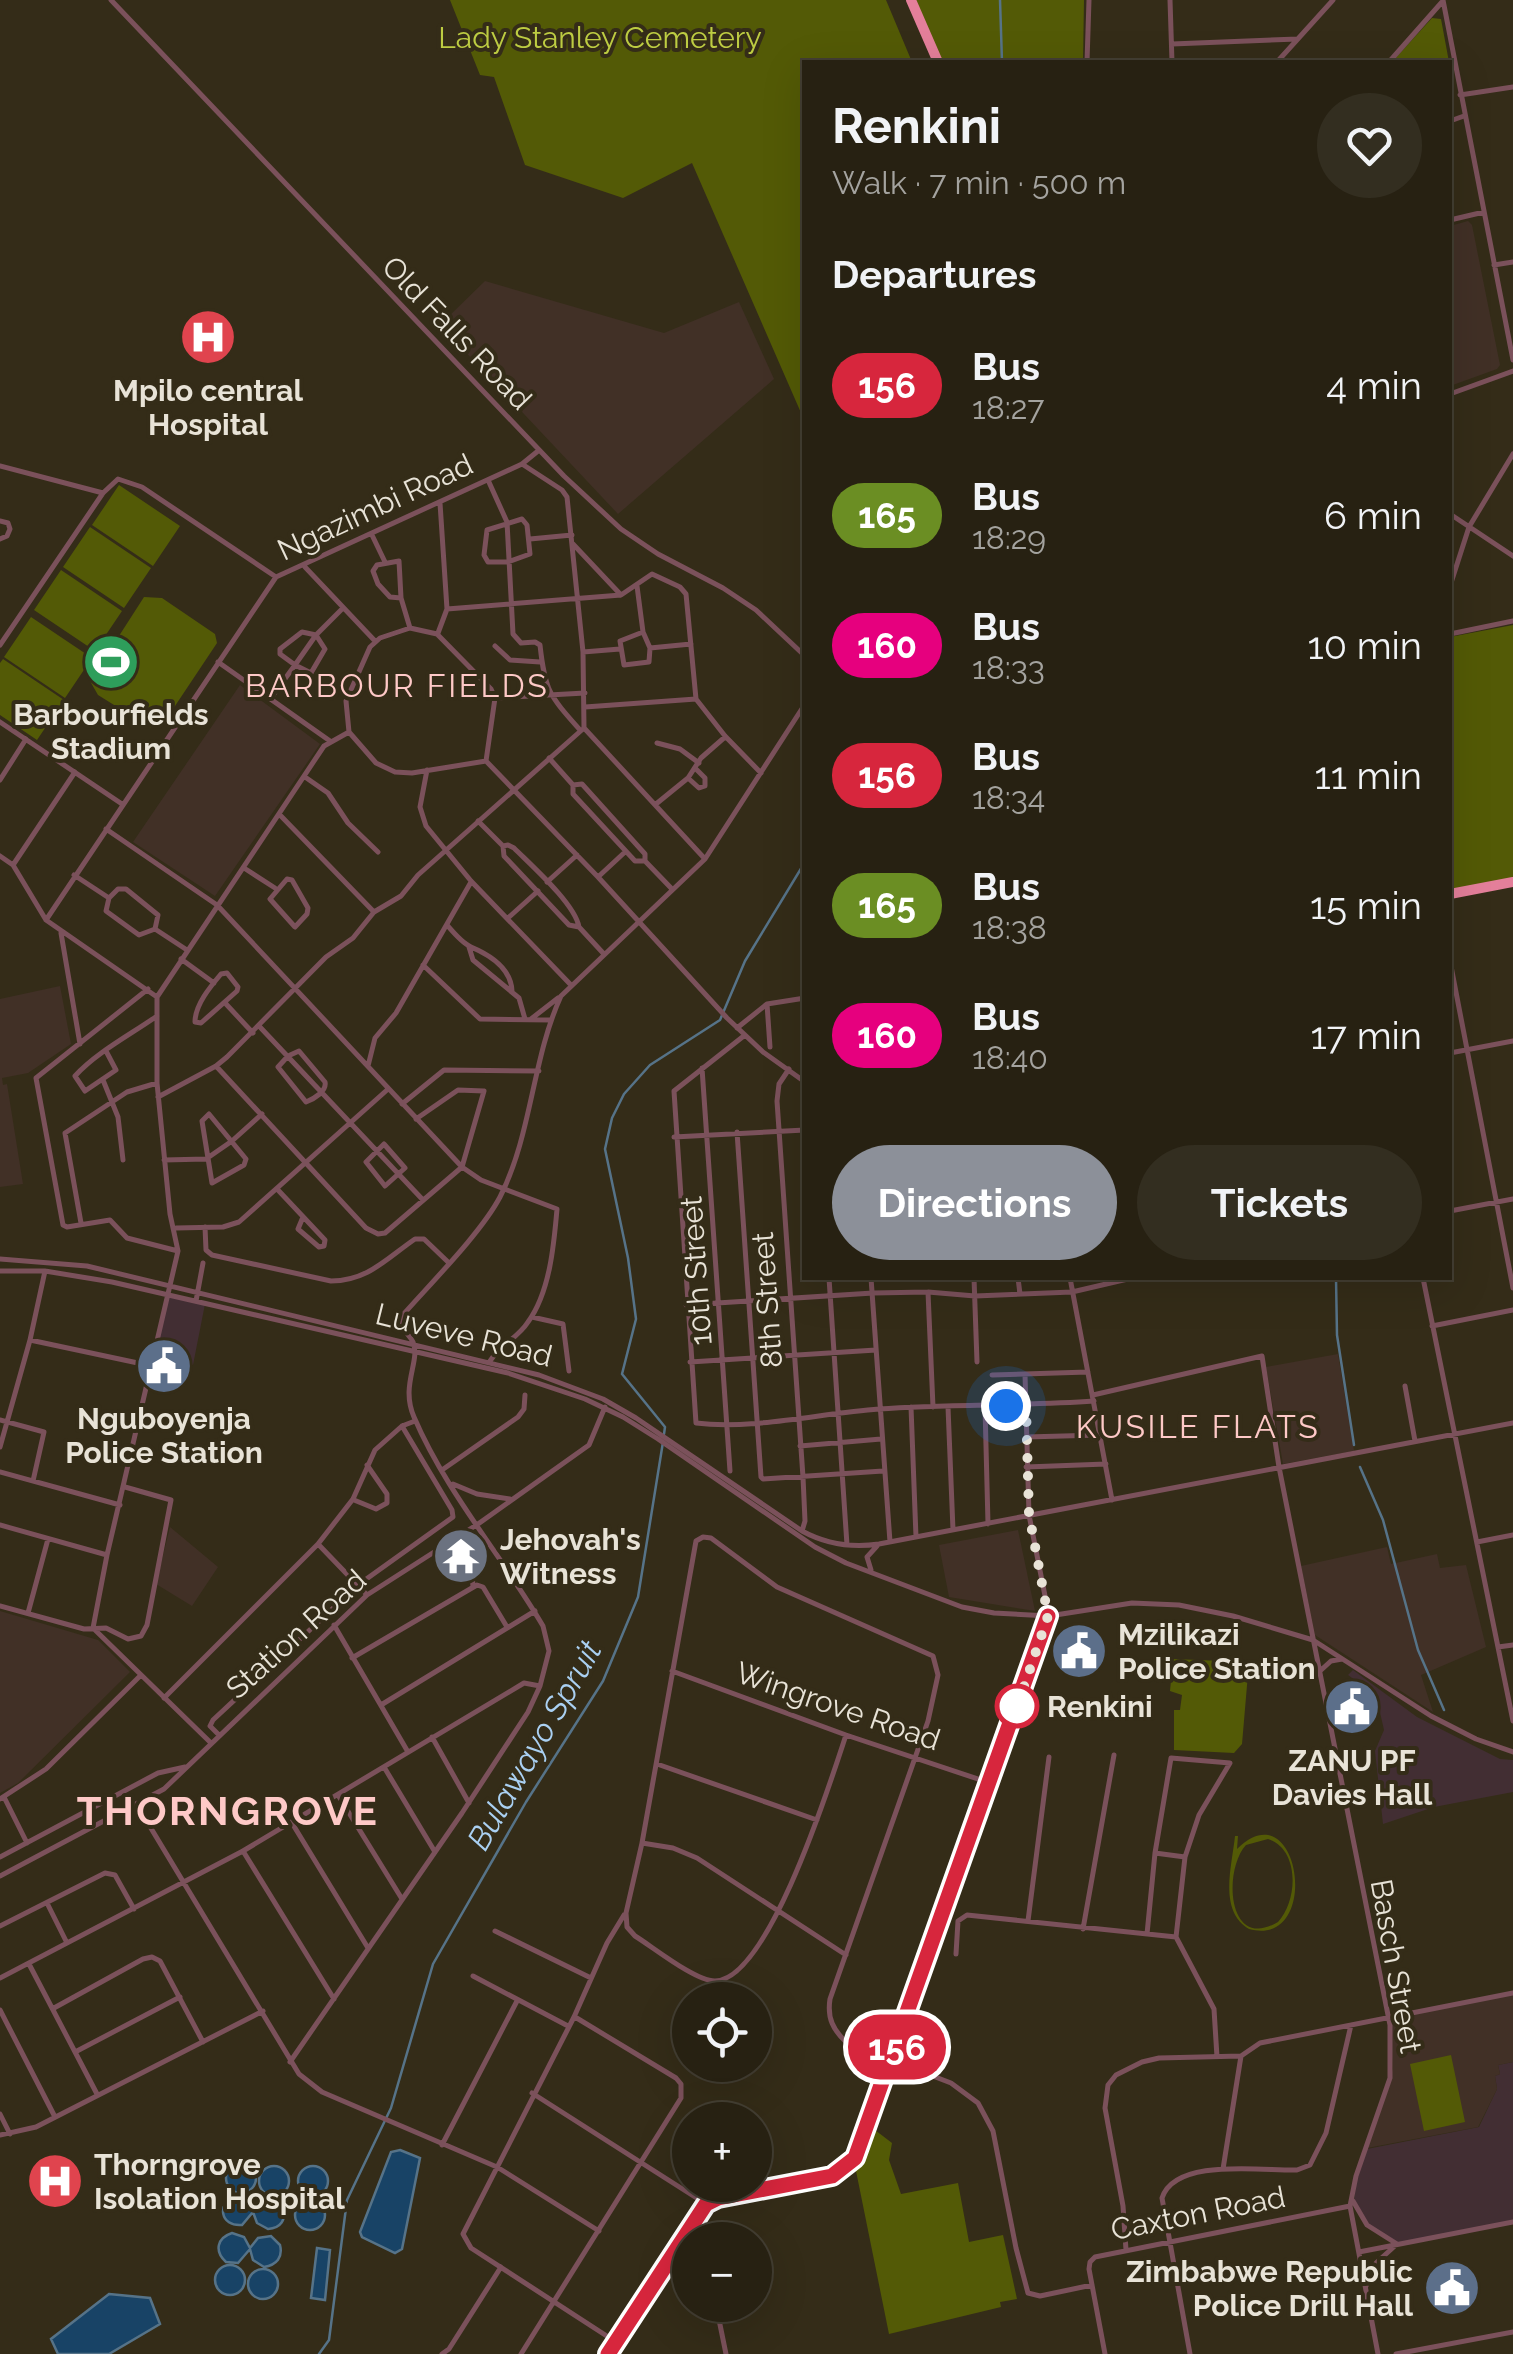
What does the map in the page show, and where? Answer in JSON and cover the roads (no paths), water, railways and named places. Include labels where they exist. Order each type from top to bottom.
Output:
[{"type":"highway","points":[[911,0],[937,60]]},
{"type":"highway","points":[[1452,894],[1513,882]]},
{"type":"street","name":"Old Falls Road","points":[[111,0],[538,451],[622,528],[658,554],[756,610],[802,653]]},
{"type":"street","points":[[1087,60],[1088,0]]},
{"type":"street","points":[[1170,0],[1172,60]]},
{"type":"street","points":[[1279,60],[1333,0]]},
{"type":"street","points":[[1390,60],[1443,0]]},
{"type":"street","points":[[1443,0],[1513,360]]},
{"type":"street","points":[[1172,44],[1298,40]]},
{"type":"street","points":[[1460,96],[1513,87]]},
{"type":"street","points":[[1452,120],[1464,116]]},
{"type":"street","points":[[1452,220],[1484,212]]},
{"type":"street","points":[[1494,265],[1513,262]]},
{"type":"street","points":[[1452,393],[1513,371]]},
{"type":"street","name":"Ngazimbi Road","points":[[46,920],[276,577],[522,464],[538,451]]},
{"type":"street","points":[[1452,580],[1470,527],[1513,454]]},
{"type":"street","points":[[158,1096],[216,1066],[326,956],[361,930],[374,912],[401,896],[418,875],[582,729],[583,652],[564,492],[522,464]]},
{"type":"street","points":[[0,466],[103,493]]},
{"type":"street","points":[[0,645],[103,493],[118,480],[142,486],[276,577]]},
{"type":"street","points":[[488,480],[507,522],[515,638],[521,643],[538,642],[549,694],[705,858]]},
{"type":"street","points":[[437,634],[446,609],[440,503]]},
{"type":"street","points":[[1452,515],[1513,556]]},
{"type":"street","points":[[0,520],[8,523],[10,529],[0,540]]},
{"type":"street","points":[[524,520],[530,540],[529,556],[489,563],[484,556],[487,530],[507,522],[524,520]]},
{"type":"street","points":[[372,535],[385,562]]},
{"type":"street","points":[[530,540],[572,536]]},
{"type":"street","points":[[573,544],[622,594]]},
{"type":"street","points":[[401,598],[390,597],[374,578],[375,567],[397,560],[401,564],[401,598],[410,628]]},
{"type":"street","points":[[304,566],[376,641]]},
{"type":"street","points":[[446,609],[622,594],[652,574],[683,589],[696,699],[761,773]]},
{"type":"street","points":[[637,586],[643,632],[650,648],[648,663],[626,666],[621,661],[622,639],[643,632]]},
{"type":"street","points":[[271,698],[316,636],[343,608]]},
{"type":"street","points":[[1452,634],[1513,622]]},
{"type":"street","points":[[410,628],[437,634],[480,676],[496,698],[486,761],[404,773],[376,763],[350,732],[346,701],[376,641],[410,628]]},
{"type":"street","points":[[302,632],[316,636],[324,652],[312,672],[294,664],[279,650],[302,632]]},
{"type":"street","points":[[650,648],[692,644]]},
{"type":"street","points":[[495,646],[510,660],[540,662]]},
{"type":"street","points":[[583,652],[620,649]]},
{"type":"street","points":[[217,661],[330,741]]},
{"type":"street","points":[[496,698],[584,693]]},
{"type":"street","points":[[585,708],[696,699]]},
{"type":"street","points":[[290,2062],[528,1712],[540,1686],[549,1642],[534,1612],[442,1470],[416,1420],[407,1393],[414,1344],[400,1324],[401,1317],[492,1209],[503,1188],[561,996],[705,858],[802,709]]},
{"type":"street","points":[[0,722],[122,804]]},
{"type":"street","points":[[94,1628],[107,1555],[178,1251],[158,1096],[158,998],[304,777],[330,741],[350,732]]},
{"type":"street","points":[[656,804],[688,778],[725,736]]},
{"type":"street","points":[[0,780],[26,738]]},
{"type":"street","points":[[657,743],[680,749],[698,766],[706,778],[705,786],[698,788],[688,778]]},
{"type":"street","points":[[548,758],[574,785]]},
{"type":"street","points":[[486,761],[719,1010],[763,1052],[802,1080]]},
{"type":"street","points":[[427,770],[421,814],[446,852],[570,984]]},
{"type":"street","points":[[13,865],[74,772]]},
{"type":"street","points":[[304,777],[328,793],[348,823],[378,852]]},
{"type":"street","points":[[574,785],[582,784],[672,889]]},
{"type":"street","points":[[574,785],[573,794],[626,852],[638,863],[645,861]]},
{"type":"street","points":[[280,815],[374,912]]},
{"type":"street","points":[[478,821],[503,846],[514,848],[577,918],[579,928]]},
{"type":"street","points":[[106,829],[217,905],[462,1168],[481,1180],[557,1208],[550,1264],[532,1318],[489,1361]]},
{"type":"street","points":[[503,846],[504,856],[570,925],[579,928],[603,953]]},
{"type":"street","points":[[598,877],[626,852]]},
{"type":"street","points":[[546,882],[577,854]]},
{"type":"street","points":[[0,856],[13,865],[46,920],[158,998]]},
{"type":"street","points":[[244,868],[276,888]]},
{"type":"street","points":[[74,875],[109,898]]},
{"type":"street","points":[[285,879],[292,880],[308,908],[298,926],[293,926],[272,904],[270,899],[276,888],[285,879]]},
{"type":"street","points":[[368,1066],[375,1038],[396,1013],[471,882]]},
{"type":"street","points":[[118,889],[126,889],[158,914],[155,928],[139,935],[106,911],[109,898],[118,889]]},
{"type":"street","points":[[508,918],[538,891]]},
{"type":"street","points":[[446,925],[470,946],[484,951],[509,975],[512,991]]},
{"type":"street","points":[[155,928],[187,950]]},
{"type":"street","points":[[61,931],[80,1044]]},
{"type":"street","points":[[470,946],[472,960],[512,991],[528,1019]]},
{"type":"street","points":[[182,959],[214,982]]},
{"type":"street","points":[[423,965],[480,1019],[551,1020]]},
{"type":"street","points":[[1452,971],[1513,1288]]},
{"type":"street","points":[[227,973],[238,987],[226,1004],[201,1023],[195,1022],[195,1012],[214,982],[220,974],[227,973]]},
{"type":"street","points":[[148,989],[36,1078],[60,1222],[68,1227],[110,1220],[127,1238],[178,1251]]},
{"type":"street","points":[[528,1019],[561,996]]},
{"type":"street","points":[[738,1028],[767,1004],[802,998]]},
{"type":"street","points":[[226,1004],[252,1033]]},
{"type":"street","points":[[767,1004],[770,1047]]},
{"type":"street","points":[[106,1051],[117,1068],[85,1091],[75,1076],[106,1051],[156,1016]]},
{"type":"street","points":[[259,1026],[423,1200]]},
{"type":"street","points":[[745,1035],[674,1091],[674,1138],[696,1423],[727,1424],[911,1407],[1026,1406],[1094,1398]]},
{"type":"street","points":[[1452,1053],[1513,1040]]},
{"type":"street","points":[[299,1050],[324,1079],[326,1086],[322,1092],[306,1102],[279,1070],[288,1056],[299,1050]]},
{"type":"street","points":[[216,1066],[366,1228],[378,1234],[462,1168],[485,1096],[483,1089],[458,1090],[416,1119]]},
{"type":"street","name":"10th Street","points":[[702,1068],[730,1471]]},
{"type":"street","name":"8th Street","points":[[789,1069],[778,1090],[778,1130],[803,1476],[802,1531]]},
{"type":"street","points":[[402,1104],[444,1070],[540,1071]]},
{"type":"street","points":[[103,1080],[113,1100],[123,1160]]},
{"type":"street","points":[[81,1224],[66,1133],[113,1100],[157,1082]]},
{"type":"street","points":[[175,1228],[223,1227],[239,1222],[387,1090]]},
{"type":"street","points":[[210,1114],[246,1159],[244,1166],[212,1183],[206,1158],[202,1121],[210,1114]]},
{"type":"street","points":[[164,1160],[206,1158],[262,1114]]},
{"type":"street","points":[[674,1138],[802,1130]]},
{"type":"street","points":[[737,1132],[762,1478],[884,1471]]},
{"type":"street","points":[[384,1144],[405,1166],[399,1176],[384,1186],[366,1164],[384,1144]]},
{"type":"street","points":[[277,1189],[325,1240],[324,1246],[319,1248],[298,1229],[304,1218]]},
{"type":"street","points":[[1452,1211],[1513,1199]]},
{"type":"street","points":[[206,1227],[206,1250],[212,1255],[331,1281],[375,1270],[412,1240],[420,1238],[448,1262]]},
{"type":"street","name":"Luveve Road","points":[[0,1260],[87,1266],[489,1361],[590,1394],[655,1430],[802,1531],[822,1541],[848,1545],[880,1544],[1513,1423]]},
{"type":"street","points":[[196,1301],[203,1263]]},
{"type":"street","name":"Luveve Road","points":[[0,1271],[45,1271],[169,1294],[508,1374],[605,1407],[803,1540],[872,1573],[962,1607],[994,1614],[1048,1616],[1116,1605],[1164,1603],[1233,1616],[1313,1640],[1445,1724],[1513,1752]]},
{"type":"street","points":[[0,1447],[3,1421],[30,1340],[45,1271]]},
{"type":"street","points":[[829,1280],[848,1545]]},
{"type":"street","points":[[871,1280],[890,1542]]},
{"type":"street","points":[[974,1280],[977,1362]]},
{"type":"street","points":[[1018,1280],[1020,1294]]},
{"type":"street","points":[[1070,1280],[1112,1500]]},
{"type":"street","points":[[686,1306],[873,1293],[975,1296],[1072,1292],[1123,1280]]},
{"type":"street","points":[[1423,1280],[1513,1721]]},
{"type":"street","points":[[928,1292],[933,1407]]},
{"type":"street","points":[[1432,1326],[1513,1310]]},
{"type":"street","points":[[532,1318],[563,1324],[569,1371]]},
{"type":"street","points":[[30,1340],[152,1366]]},
{"type":"street","points":[[690,1362],[878,1350]]},
{"type":"street","name":"Basch Street","points":[[1094,1398],[1262,1356],[1279,1467],[1388,2018],[1390,2078],[1356,2176],[1351,2204],[1378,2354]]},
{"type":"street","points":[[992,1375],[1088,1372]]},
{"type":"street","points":[[693,2222],[706,2204],[718,2198],[828,2177],[842,2171],[855,2158],[1048,1616],[1029,1514],[1024,1374]]},
{"type":"street","points":[[1404,1386],[1415,1441]]},
{"type":"street","points":[[442,1470],[520,1415],[525,1395]]},
{"type":"street","points":[[985,1406],[988,1524]]},
{"type":"street","name":"Station Road","points":[[0,1876],[164,1789],[367,1595],[589,1446],[605,1407]]},
{"type":"street","points":[[911,1407],[916,1537]]},
{"type":"street","points":[[948,1407],[953,1530]]},
{"type":"street","points":[[164,1698],[318,1544],[353,1500],[375,1450],[402,1426],[416,1420]]},
{"type":"street","points":[[3,1421],[44,1432],[33,1481]]},
{"type":"street","points":[[219,1734],[210,1726],[213,1720],[358,1585],[452,1518],[453,1512],[402,1426]]},
{"type":"street","points":[[1026,1437],[1100,1435]]},
{"type":"street","points":[[800,1446],[881,1439]]},
{"type":"street","points":[[1026,1467],[1106,1464]]},
{"type":"street","points":[[353,1500],[376,1509],[385,1506],[387,1494],[368,1465]]},
{"type":"street","points":[[0,1472],[120,1505]]},
{"type":"street","points":[[450,1483],[477,1494],[512,1499]]},
{"type":"street","points":[[0,1606],[84,1629],[106,1628],[132,1639],[141,1636],[147,1625],[171,1500],[125,1487]]},
{"type":"street","points":[[0,1525],[107,1555]]},
{"type":"street","points":[[1477,1542],[1513,1535]]},
{"type":"street","points":[[616,2342],[470,2248],[463,2234],[626,1913],[657,1764],[693,1548],[696,1541],[707,1536],[777,1587],[933,1656],[938,1674],[916,1758],[830,1999],[832,2024],[847,2043],[957,2086],[978,2103],[990,2122],[1028,2293],[1040,2296],[1092,2286]]},
{"type":"street","points":[[427,1538],[436,1551]]},
{"type":"street","points":[[456,1538],[472,1573],[473,1587]]},
{"type":"street","points":[[28,1614],[48,1539]]},
{"type":"street","points":[[318,1544],[367,1595]]},
{"type":"street","points":[[872,1573],[868,1557],[880,1544]]},
{"type":"street","points":[[352,1658],[473,1587],[482,1587],[507,1627]]},
{"type":"street","points":[[381,1704],[534,1612]]},
{"type":"street","points":[[334,1626],[408,1752]]},
{"type":"street","points":[[94,1628],[212,1743]]},
{"type":"street","points":[[1498,1648],[1513,1644]]},
{"type":"street","points":[[1320,1672],[1331,1661],[1346,1660]]},
{"type":"street","name":"Wingrove Road","points":[[672,1671],[846,1736],[990,1782]]},
{"type":"street","points":[[27,1843],[2,1798],[46,1769],[140,1675]]},
{"type":"street","points":[[0,1978],[243,1851],[524,1683],[540,1686]]},
{"type":"street","points":[[626,1913],[628,1927],[635,1936],[702,1978],[717,1981],[740,1968],[779,1910],[800,1869],[846,1736]]},
{"type":"street","points":[[432,1738],[469,1803]]},
{"type":"street","points":[[1084,1929],[1114,1755]]},
{"type":"street","points":[[1028,1921],[1049,1757]]},
{"type":"street","points":[[1147,1934],[1155,1853],[1171,1758],[1230,1763],[1199,1815],[1185,1857],[1176,1937],[1214,2009],[1217,2057]]},
{"type":"street","points":[[657,1764],[817,1820]]},
{"type":"street","points":[[0,1857],[158,1773],[188,1766]]},
{"type":"street","points":[[384,1767],[435,1852]]},
{"type":"street","points":[[337,1794],[402,1899]]},
{"type":"street","points":[[137,1805],[290,2062],[322,2092],[496,2167],[599,2231]]},
{"type":"street","points":[[291,1822],[368,1948]]},
{"type":"street","points":[[642,1844],[673,1848],[697,1858],[846,1955]]},
{"type":"street","points":[[243,1851],[334,1999]]},
{"type":"street","points":[[1155,1853],[1185,1857]]},
{"type":"street","points":[[0,1926],[109,1872],[115,1874],[134,1908]]},
{"type":"street","points":[[47,1903],[68,1943]]},
{"type":"street","points":[[956,1954],[958,1921],[963,1916],[1176,1937]]},
{"type":"street","points":[[495,1931],[591,1978]]},
{"type":"street","points":[[54,2008],[148,1957],[160,1961],[203,2042]]},
{"type":"street","points":[[29,1964],[98,2094]]},
{"type":"street","points":[[473,1976],[568,2026]]},
{"type":"street","points":[[1126,2250],[1123,2206],[1104,2108],[1105,2090],[1116,2075],[1142,2062],[1241,2056],[1260,2043],[1513,1993]]},
{"type":"street","points":[[77,2051],[180,1997]]},
{"type":"street","points":[[442,2145],[516,2001]]},
{"type":"street","points":[[0,2010],[55,2116]]},
{"type":"street","points":[[0,2135],[28,2130],[263,2012]]},
{"type":"street","points":[[521,2354],[679,2103],[681,2084],[638,2053],[574,2017]]},
{"type":"street","points":[[1190,2354],[1162,2198],[1167,2187],[1189,2175],[1223,2169],[1297,2170],[1310,2165],[1326,2133],[1351,2024]]},
{"type":"street","points":[[1223,2169],[1241,2056]]},
{"type":"street","points":[[532,2093],[706,2204]]},
{"type":"street","points":[[0,2114],[10,2134]]},
{"type":"street","points":[[1351,2204],[1367,2226],[1398,2244]]},
{"type":"street","name":"Caxton Road","points":[[1105,2354],[1089,2266],[1092,2259],[1351,2204]]},
{"type":"street","points":[[1359,2252],[1513,2222]]},
{"type":"street","points":[[1366,2289],[1376,2264],[1398,2244]]},
{"type":"street","points":[[608,2354],[672,2253]]},
{"type":"street","points":[[448,2352],[501,2267]]},
{"type":"street","points":[[719,2322],[726,2354]]},
{"type":"street","points":[[1396,2354],[1513,2332]]},
{"type":"water","points":[[400,2150],[420,2158],[402,2249],[395,2253],[362,2237],[360,2232],[391,2152]]},
{"type":"water","points":[[241,2163],[252,2167],[256,2178],[252,2189],[241,2193],[230,2189],[226,2178],[230,2167]]},
{"type":"water","points":[[274,2166],[285,2170],[289,2181],[285,2192],[274,2196],[263,2192],[259,2181],[263,2170]]},
{"type":"water","points":[[313,2166],[324,2170],[328,2181],[324,2192],[313,2196],[302,2192],[298,2181],[302,2170]]},
{"type":"water","points":[[236,2195],[248,2199],[254,2210],[262,2200],[274,2199],[284,2207],[282,2223],[268,2229],[257,2223],[253,2212],[242,2225],[229,2222],[223,2209]]},
{"type":"water","points":[[310,2200],[321,2204],[325,2215],[321,2226],[310,2230],[299,2226],[295,2215],[299,2204]]},
{"type":"water","points":[[232,2233],[244,2237],[250,2248],[258,2238],[271,2236],[280,2245],[280,2257],[264,2267],[253,2260],[250,2249],[238,2263],[226,2262],[219,2245]]},
{"type":"water","points":[[317,2248],[330,2250],[325,2300],[311,2298]]},
{"type":"water","points":[[230,2265],[241,2269],[245,2280],[241,2291],[230,2295],[219,2291],[215,2280],[219,2269]]},
{"type":"water","points":[[263,2269],[274,2273],[278,2284],[274,2295],[263,2299],[252,2295],[248,2284],[252,2273]]},
{"type":"water","points":[[109,2294],[150,2298],[160,2324],[109,2354],[58,2354],[51,2339]]},
{"type":"waterway","name":"Bulawayo Spruit","points":[[1000,0],[1002,60]]},
{"type":"waterway","name":"Bulawayo Spruit","points":[[664,1434],[665,1427],[622,1374],[636,1319],[628,1258],[605,1149],[612,1118],[624,1094],[650,1065],[720,1020],[745,961],[802,867]]},
{"type":"waterway","points":[[1336,1280],[1337,1335],[1354,1445]]},
{"type":"waterway","name":"Bulawayo Spruit","points":[[319,2354],[329,2340],[347,2200],[391,2108],[433,1964],[526,1802],[603,1681],[638,1597],[663,1442]]},
{"type":"waterway","points":[[1360,1467],[1383,1520],[1418,1650],[1444,1710]]},
{"type":"place","name":"Mpilo central Hospital","points":[[208,337]]},
{"type":"place","name":"Barbourfields Stadium","points":[[111,662]]},
{"type":"place","name":"Nguboyenja Police Station","points":[[164,1366]]},
{"type":"place","name":"Jehovah's Witness","points":[[461,1556]]},
{"type":"place","name":"Mzilikazi Police Station","points":[[1079,1651]]},
{"type":"place","name":"Renkini","points":[[1017,1706]]},
{"type":"place","name":"ZANU PF Davies Hall","points":[[1352,1707]]},
{"type":"place","name":"Thorngrove Isolation Hospital","points":[[55,2181]]},
{"type":"place","name":"Zimbabwe Republic Police Drill Hall","points":[[1452,2288]]},
{"type":"district","name":"BARBOUR FIELDS","points":[[397,685]]},
{"type":"district","name":"KUSILE FLATS","points":[[1198,1426]]},
{"type":"district","name":"THORNGROVE","points":[[228,1810]]},
{"type":"park label","name":"Lady Stanley Cemetery","points":[[600,37]]}]
